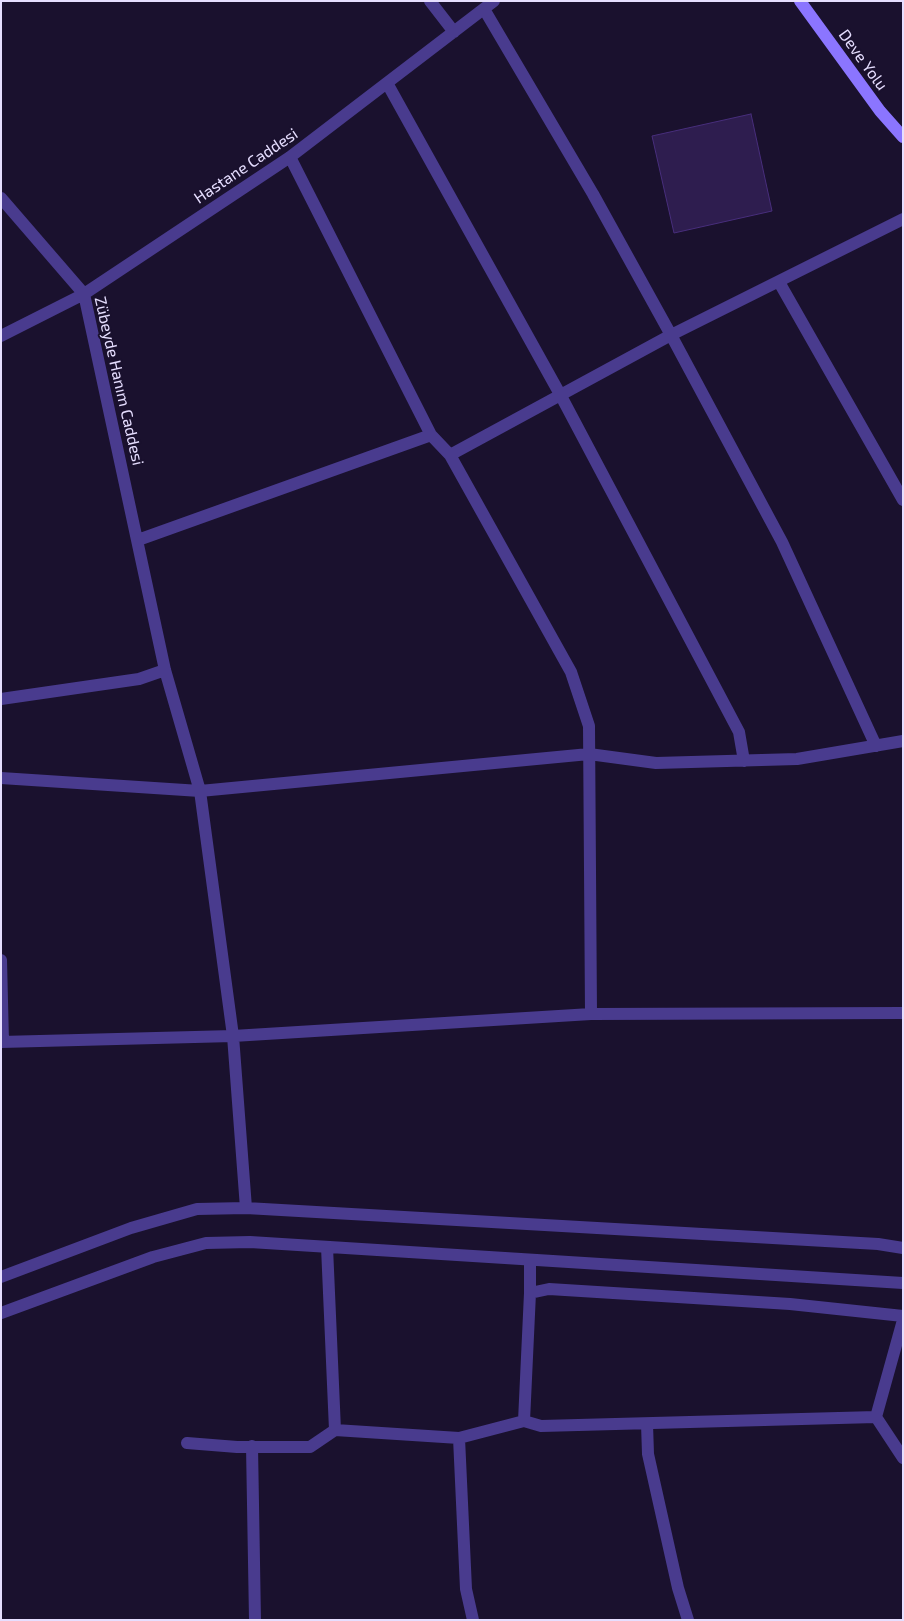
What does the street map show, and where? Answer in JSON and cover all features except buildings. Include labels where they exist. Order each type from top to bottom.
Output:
[{"type":"street","points":[[430,1],[454,32]]},
{"type":"street","name":"Deve Yolu","points":[[800,1],[880,111],[903,137]]},
{"type":"street","points":[[489,5],[671,335],[782,542],[876,746]]},
{"type":"street","name":"Hastane Caddesi","points":[[1,336],[84,294],[290,157],[489,5]]},
{"type":"street","points":[[387,84],[561,396],[739,732],[744,761]]},
{"type":"street","points":[[290,157],[431,435],[450,455],[571,672],[589,726],[591,1014]]},
{"type":"street","name":"Zübeyde Hanım Caddesi","points":[[1,198],[84,294],[165,670],[200,791],[233,1036],[246,1208]]},
{"type":"street","points":[[450,455],[671,335],[903,219]]},
{"type":"street","points":[[779,282],[903,500]]},
{"type":"street","points":[[138,540],[431,435]]},
{"type":"street","points":[[1,699],[139,679],[165,670]]},
{"type":"street","points":[[1,778],[200,791],[589,754],[656,763],[797,759],[903,741]]},
{"type":"street","points":[[1,960],[2,1042],[233,1036],[591,1014],[903,1013]]},
{"type":"street","points":[[1,1278],[131,1228],[197,1209],[246,1208],[878,1244],[903,1248]]},
{"type":"street","points":[[1,1314],[153,1258],[206,1243],[250,1242],[903,1282]]},
{"type":"street","points":[[327,1247],[335,1430]]},
{"type":"street","points":[[524,1421],[530,1260]]},
{"type":"street","points":[[530,1293],[549,1289],[771,1302],[903,1318],[876,1417],[903,1458]]},
{"type":"street","points":[[187,1443],[310,1447],[335,1430],[458,1438],[524,1421],[541,1426],[876,1417]]},
{"type":"street","points":[[648,1424],[648,1454],[678,1588],[688,1620]]},
{"type":"street","points":[[458,1438],[466,1589],[473,1620]]},
{"type":"street","points":[[252,1446],[255,1620]]}]
